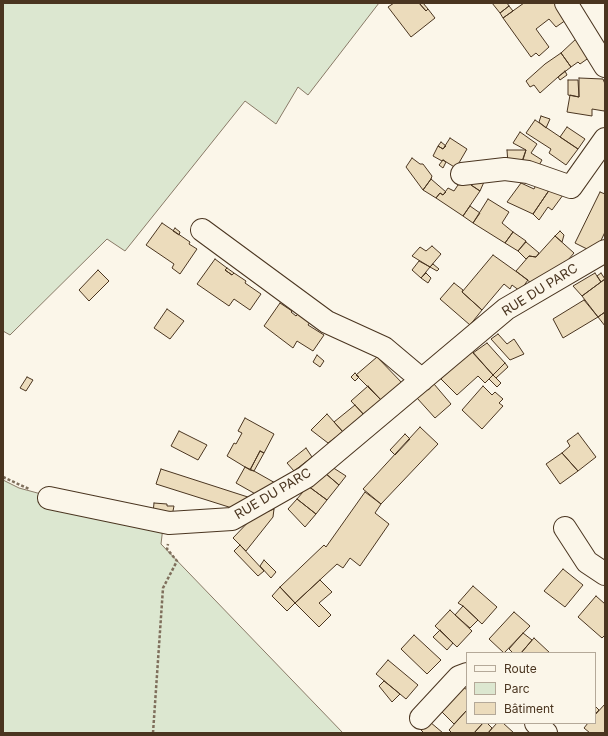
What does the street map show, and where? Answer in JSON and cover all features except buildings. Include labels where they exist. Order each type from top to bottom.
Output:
[{"type":"street","points":[[566,3],[605,66]]},
{"type":"street","points":[[462,174],[505,169],[528,172],[571,187],[605,139]]},
{"type":"street","points":[[202,230],[327,322],[384,348],[422,380]]},
{"type":"street","name":"RUE DU PARC","points":[[49,498],[169,524],[232,519],[306,477],[506,309],[605,251]]},
{"type":"street","points":[[565,528],[587,562],[605,574]]},
{"type":"street","points":[[421,718],[459,677],[466,674]]},
{"type":"street","points":[[537,724],[546,733]]},
{"type":"path","points":[[3,477],[49,498]]},
{"type":"path","points":[[153,733],[163,588],[177,561],[167,549],[169,524]]},
{"type":"green space","points":[[3,3],[379,3],[308,95],[298,87],[276,124],[245,101],[125,251],[107,239],[10,335],[3,331]]},
{"type":"green space","points":[[3,480],[19,488],[163,527],[161,544],[343,733],[3,733]]}]
